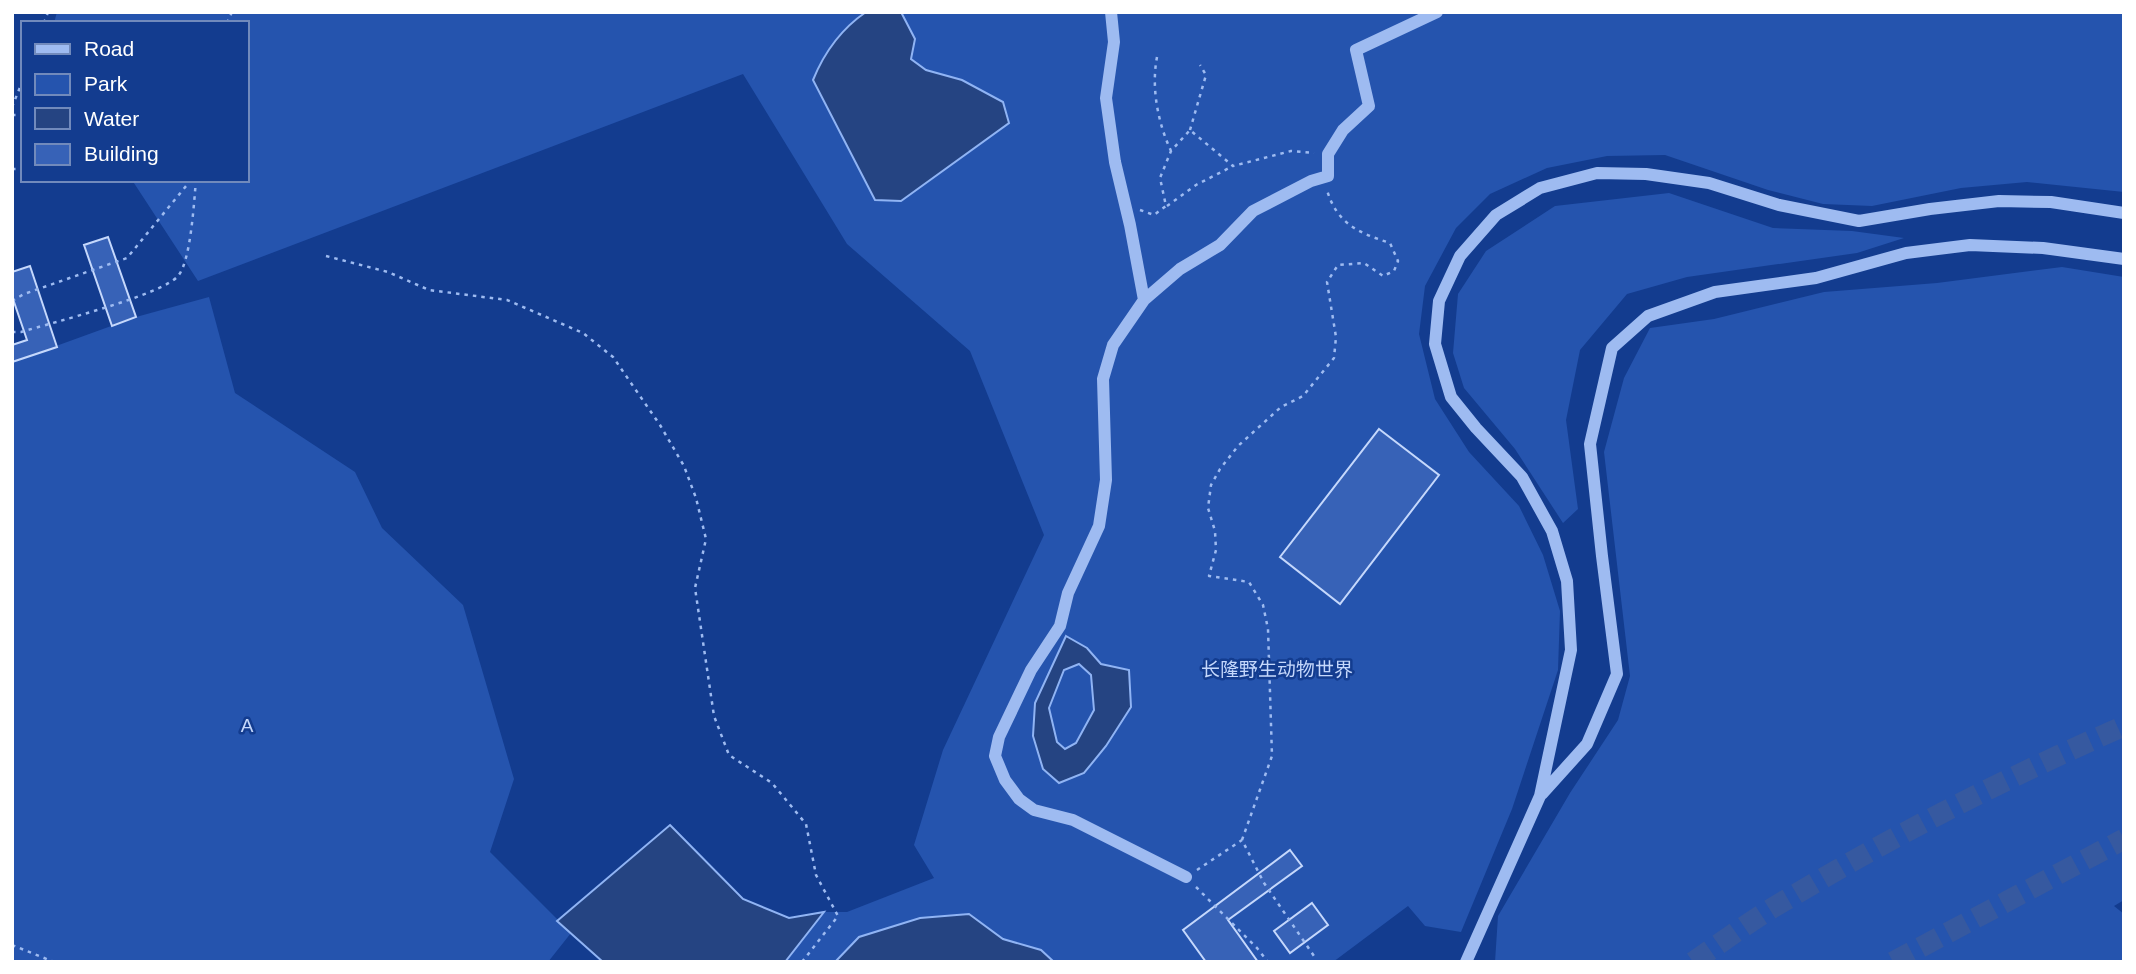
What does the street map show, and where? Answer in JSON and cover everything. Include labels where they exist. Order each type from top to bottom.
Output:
[{"type":"street","points":[[1111,12],[1114,42],[1106,98],[1115,162],[1144,300]]},
{"type":"street","points":[[1186,877],[1073,820],[1034,810],[1019,799],[1005,780],[995,756],[999,737],[1031,670],[1060,626],[1068,593],[1099,526],[1105,480],[1103,379],[1113,345],[1144,300],[1180,269],[1220,245],[1253,211],[1311,181],[1328,176],[1328,154],[1343,130],[1369,106],[1356,50],[1437,12]]},
{"type":"street","points":[[1466,962],[1540,796],[1571,650],[1567,581],[1552,531],[1522,477],[1451,397],[1435,344],[1439,301],[1460,256],[1496,215],[1540,188],[1597,173],[1646,174],[1709,183],[1779,205],[1859,221],[1999,201],[2051,202],[2124,213]]},
{"type":"street","points":[[1540,796],[1587,744],[1618,674],[1590,444],[1612,348],[1648,316],[1715,292],[1816,278],[1906,253],[1970,245],[2043,248],[2124,259]]},
{"type":"street","points":[[1474,962],[1479,935]]},
{"type":"path","points":[[1157,57],[1153,76],[1162,130],[1171,151]]},
{"type":"path","points":[[1166,206],[1160,178],[1171,151],[1190,130],[1206,75],[1200,65]]},
{"type":"path","points":[[12,107],[21,85]]},
{"type":"path","points":[[1190,130],[1233,166]]},
{"type":"path","points":[[1125,204],[1154,215],[1196,185],[1233,166],[1291,151],[1328,154]]},
{"type":"path","points":[[1268,962],[1258,948],[1186,877],[1242,840],[1272,756],[1268,629],[1263,604],[1249,582],[1209,576],[1216,550],[1215,531],[1208,508],[1212,485],[1220,469],[1238,446],[1281,407],[1303,396],[1334,358],[1336,337],[1327,282],[1338,265],[1364,263],[1383,276],[1394,271],[1398,261],[1390,243],[1352,229],[1341,217],[1327,193],[1328,176]]},
{"type":"path","points":[[12,301],[24,294],[127,258],[189,182]]},
{"type":"path","points":[[12,332],[21,332],[158,289],[179,275],[187,251],[197,182]]},
{"type":"path","points":[[326,256],[388,272],[429,290],[507,300],[583,333],[613,357],[660,425],[684,466],[696,498],[706,539],[695,588],[713,716],[729,755],[772,783],[806,824],[816,875],[838,916],[802,962]]},
{"type":"path","points":[[1242,840],[1264,883],[1314,956],[1312,962]]},
{"type":"path","points":[[12,945],[54,962]]},
{"type":"green space","name":"长隆野生动物世界","points":[[57,12],[2124,12],[2124,192],[2027,182],[1961,188],[1872,206],[1823,204],[1768,190],[1665,155],[1607,156],[1547,168],[1490,194],[1456,228],[1425,286],[1419,334],[1435,399],[1469,452],[1519,506],[1543,555],[1560,611],[1558,670],[1512,809],[1461,932],[1425,926],[1408,906],[1333,962],[785,962],[824,912],[847,912],[934,878],[914,845],[943,750],[1044,535],[970,351],[847,244],[743,74],[198,281],[133,182],[248,182],[248,21],[55,21]]},
{"type":"green space","points":[[1669,193],[1773,228],[1852,231],[1904,238],[1857,253],[1687,277],[1627,294],[1580,350],[1566,420],[1578,509],[1563,523],[1515,449],[1464,388],[1453,353],[1458,294],[1486,251],[1555,206]]},
{"type":"green space","points":[[2062,267],[2124,277],[2124,900],[2114,906],[2124,914],[2124,962],[1495,962],[1498,916],[1570,793],[1618,720],[1630,676],[1604,452],[1624,378],[1650,328],[1714,319],[1824,292],[1937,283]]},
{"type":"green space","name":"A","points":[[209,297],[235,393],[355,472],[382,528],[463,605],[514,779],[490,852],[571,933],[548,962],[12,962],[12,362],[136,317]]},
{"type":"water","points":[[866,12],[901,12],[915,39],[911,59],[926,70],[962,80],[1003,102],[1009,123],[901,201],[875,200],[813,80],[834,42]]},
{"type":"water","points":[[1066,636],[1087,648],[1101,664],[1129,670],[1131,707],[1106,746],[1084,773],[1059,783],[1043,769],[1033,736],[1035,703]],"holes":[[[1079,664],[1091,675],[1094,710],[1076,743],[1065,749],[1057,742],[1049,708],[1064,670]]]},
{"type":"water","points":[[670,825],[743,899],[789,918],[824,912],[785,962],[603,962],[557,921]]},
{"type":"water","points":[[969,914],[1003,939],[1041,950],[1054,962],[835,962],[859,937],[920,918]]},
{"type":"building","points":[[108,237],[136,317],[112,326],[84,245]]},
{"type":"building","points":[[30,266],[57,347],[12,362],[12,345],[27,340],[12,296],[12,272]]},
{"type":"building","points":[[1379,429],[1439,475],[1340,604],[1280,557]]},
{"type":"building","points":[[1290,850],[1302,866],[1228,920],[1258,962],[1206,962],[1183,930]]},
{"type":"building","points":[[1312,903],[1328,925],[1290,953],[1274,931]]},
{"type":"tunnel","points":[[1693,962],[1766,912],[1872,850],[1997,785],[2124,726]]},
{"type":"tunnel","points":[[1893,962],[2124,839]]}]
